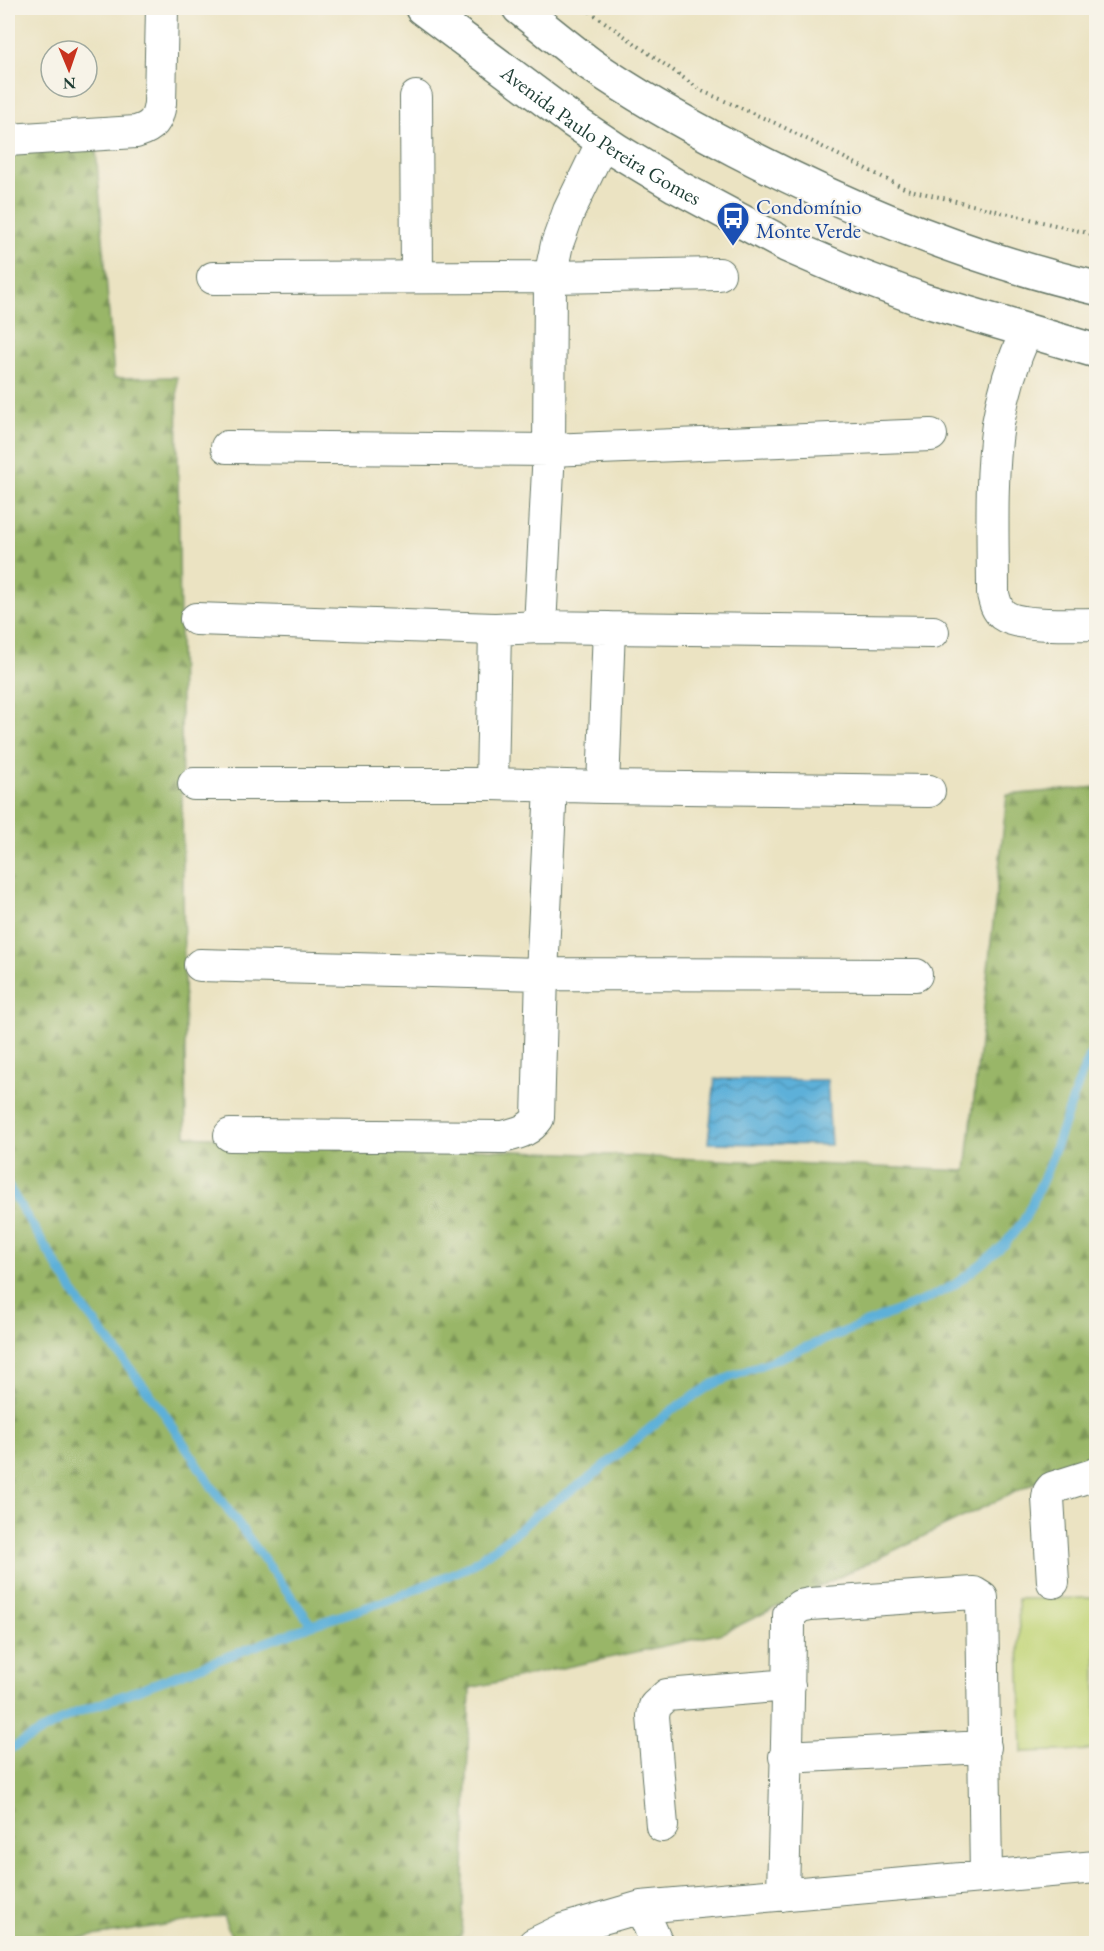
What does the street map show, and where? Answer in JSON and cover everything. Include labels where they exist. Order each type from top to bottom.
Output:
[{"type":"main road","name":"Avenida Paulo Pereira Gomes","points":[[422,8],[603,141],[676,186],[786,244],[846,271],[923,300],[1096,351]]},
{"type":"main road","points":[[519,8],[589,63],[620,84],[773,169],[915,232],[998,260],[1096,288]]},
{"type":"street","points":[[8,140],[136,132],[154,123],[159,114],[160,103],[162,8]]},
{"type":"street","points":[[416,97],[417,277]]},
{"type":"street","points":[[540,627],[549,450],[550,277],[557,244],[569,211],[603,141]]},
{"type":"street","points":[[213,278],[719,274]]},
{"type":"street","points":[[1026,332],[1015,357],[998,423],[994,471],[993,594],[996,607],[1010,619],[1021,622],[1096,624]]},
{"type":"street","points":[[227,447],[549,450],[931,435]]},
{"type":"street","points":[[196,619],[495,629],[540,627],[933,632]]},
{"type":"street","points":[[603,787],[609,628]]},
{"type":"street","points":[[492,784],[495,629]]},
{"type":"street","points":[[194,784],[492,784],[929,791]]},
{"type":"street","points":[[230,1135],[503,1137],[525,1131],[533,1126],[538,1118],[551,786]]},
{"type":"street","points":[[200,965],[542,974],[916,975]]},
{"type":"street","points":[[1053,1582],[1049,1492],[1052,1488],[1096,1474]]},
{"type":"street","points":[[783,1895],[789,1615],[800,1606],[974,1593],[982,1598],[986,1877]]},
{"type":"street","points":[[662,1826],[653,1716],[655,1706],[667,1695],[789,1685]]},
{"type":"street","points":[[785,1757],[985,1747]]},
{"type":"street","points":[[534,1944],[566,1929],[641,1907],[1096,1867]]},
{"type":"street","points":[[641,1907],[657,1944]]},
{"type":"path","points":[[585,8],[702,92],[775,123],[906,189],[1096,236]]},
{"type":"green space","points":[[8,149],[96,149],[114,378],[177,377],[186,1136],[966,1171],[1007,795],[1096,787],[1096,1453],[723,1633],[470,1688],[462,1936],[433,1944],[234,1943],[223,1916],[48,1943],[8,1944]]},
{"type":"green space","points":[[1096,1598],[1096,1750],[1022,1752],[1018,1599]]},
{"type":"water","points":[[715,1079],[827,1080],[831,1145],[708,1143]]},
{"type":"waterway","points":[[8,1750],[73,1714],[312,1625],[395,1598],[470,1566],[538,1513],[591,1477],[672,1410],[713,1384],[927,1299],[954,1285],[1004,1245],[1024,1220],[1046,1173],[1082,1074],[1096,1043]]},
{"type":"waterway","points":[[8,1186],[82,1306],[162,1410],[218,1496],[312,1625]]},
{"type":"place","name":"Condomínio Monte Verde","points":[[733,247]]}]
